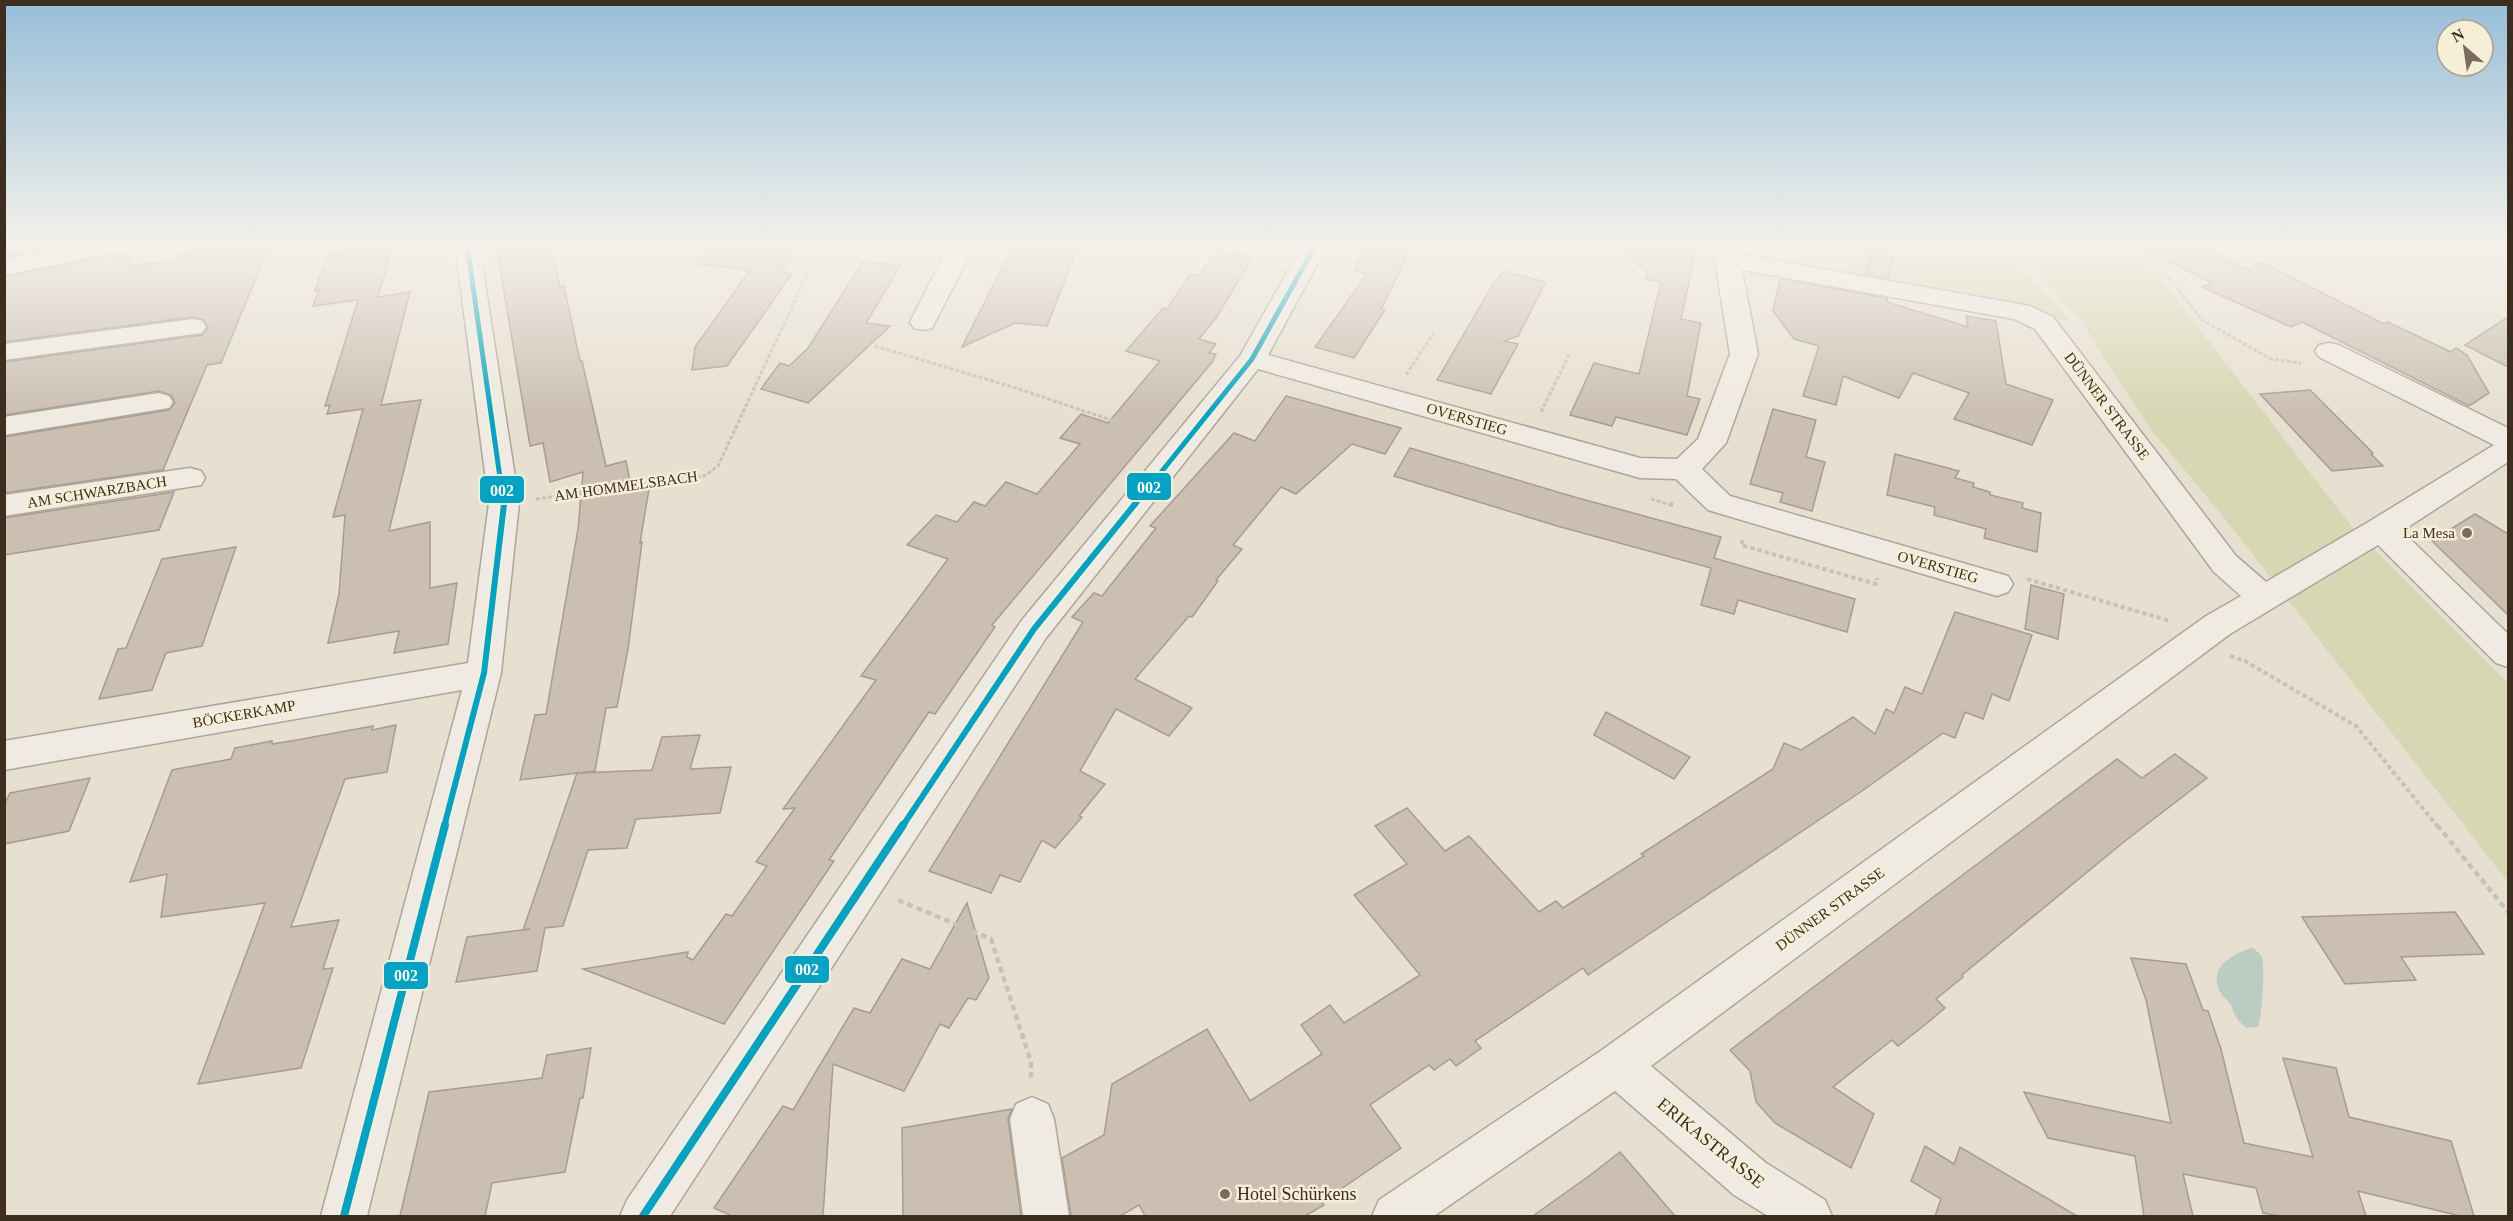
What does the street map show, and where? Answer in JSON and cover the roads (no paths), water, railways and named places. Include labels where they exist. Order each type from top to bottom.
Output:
[{"type":"street","points":[[344,1216],[484,673],[504,503],[475,301]]},
{"type":"street","points":[[923,322],[934,301]]},
{"type":"street","points":[[643,1216],[1034,630],[1252,359],[1284,301]]},
{"type":"street","points":[[1684,469],[1712,443],[1744,354],[1735,301]]},
{"type":"street","name":"DÜNNER STRASSE","points":[[1967,301],[2021,312],[2044,323],[2225,564],[2262,597]]},
{"type":"street","points":[[4,352],[193,327]]},
{"type":"street","points":[[2320,358],[2508,440]]},
{"type":"street","name":"OVERSTIEG","points":[[1252,359],[1640,468],[1684,469],[1719,503],[1997,584]]},
{"type":"street","points":[[4,426],[159,402]]},
{"type":"street","name":"DÜNNER STRASSE","points":[[1395,1216],[1617,1065],[2200,638],[2262,597],[2381,529],[2508,449]]},
{"type":"street","name":"AM SCHWARZBACH","points":[[4,506],[190,478]]},
{"type":"street","points":[[2381,529],[2508,654]]},
{"type":"street","name":"BÖCKERKAMP","points":[[4,756],[484,673]]},
{"type":"street","name":"ERIKASTRASSE","points":[[1617,1065],[1750,1179],[1809,1216]]},
{"type":"street","points":[[1032,1119],[1046,1216]]},
{"type":"place","name":"La Mesa","points":[[2467,533]]},
{"type":"place","name":"Hotel Schürkens","points":[[1225,1194]]}]
